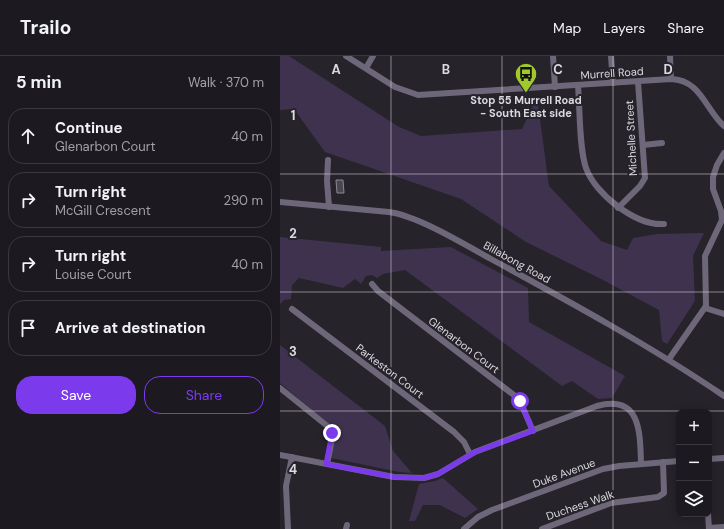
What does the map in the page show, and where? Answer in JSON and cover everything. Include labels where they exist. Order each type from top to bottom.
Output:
[{"type":"street","name":"Murrell Road","points":[[346,56],[394,87],[418,95],[671,79],[681,80],[695,88],[716,118],[724,126]]},
{"type":"street","points":[[366,68],[373,56]]},
{"type":"street","points":[[553,56],[555,87]]},
{"type":"street","points":[[611,56],[613,83]]},
{"type":"street","points":[[670,56],[671,79]]},
{"type":"street","name":"Michelle Street","points":[[618,208],[644,180],[638,82]]},
{"type":"street","points":[[578,86],[586,168],[596,184],[618,208],[646,222],[664,224]]},
{"type":"street","points":[[643,145],[662,142]]},
{"type":"street","points":[[668,359],[705,308],[707,298],[705,256],[722,220],[721,211],[713,189],[713,177],[717,164],[724,153]]},
{"type":"street","points":[[328,160],[327,181],[329,207]]},
{"type":"street","name":"Billabong Road","points":[[280,202],[406,216],[501,264],[668,359],[724,396]]},
{"type":"street","name":"Glenarbon Court","points":[[372,284],[378,291],[519,399],[533,431]]},
{"type":"street","points":[[705,308],[724,314]]},
{"type":"street","name":"Parkeston Court","points":[[292,309],[454,432],[464,442],[470,454]]},
{"type":"street","points":[[280,388],[331,429],[332,435],[326,464]]},
{"type":"street","points":[[280,455],[394,477],[420,479],[438,474],[470,454],[597,406],[619,404],[632,413],[638,422],[641,464]]},
{"type":"street","points":[[288,529],[286,486],[292,457]]},
{"type":"street","points":[[712,459],[724,458]]},
{"type":"street","name":"Duke Avenue","points":[[464,529],[486,513],[609,467],[676,461]]},
{"type":"street","name":"Duchess Walk","points":[[542,529],[611,503],[656,498],[661,496],[664,489],[663,462]]},
{"type":"street","points":[[708,517],[709,528],[724,527]]},
{"type":"shaded area","points":[[280,56],[289,56],[399,127],[421,136],[522,129],[537,97],[549,186],[601,241],[627,250],[633,238],[657,234],[704,233],[693,256],[695,301],[667,344],[662,341],[659,310],[526,242],[461,199],[325,152],[294,109],[280,110]]},
{"type":"shaded area","points":[[280,237],[381,247],[381,251],[451,247],[528,288],[529,322],[625,376],[612,398],[598,399],[572,381],[562,386],[405,270],[383,274],[377,278],[372,275],[366,276],[361,284],[355,279],[343,288],[299,278],[292,285],[291,299],[284,300],[280,304]]},
{"type":"shaded area","points":[[280,345],[385,426],[393,451],[412,473],[399,472],[331,458],[336,433],[333,428],[280,383]]},
{"type":"shaded area","points":[[443,478],[478,509],[465,518],[440,505],[423,505],[415,521],[409,521],[419,484]]},
{"type":"building","points":[[336,180],[343,180],[344,193],[337,193]]},
{"type":"place","name":"Stop 55 Murrell Road - South East side","points":[[526,94]]},
{"type":"route","points":[[332,433],[326,464],[394,477],[420,479],[438,474],[470,454],[533,431],[520,401]]}]
